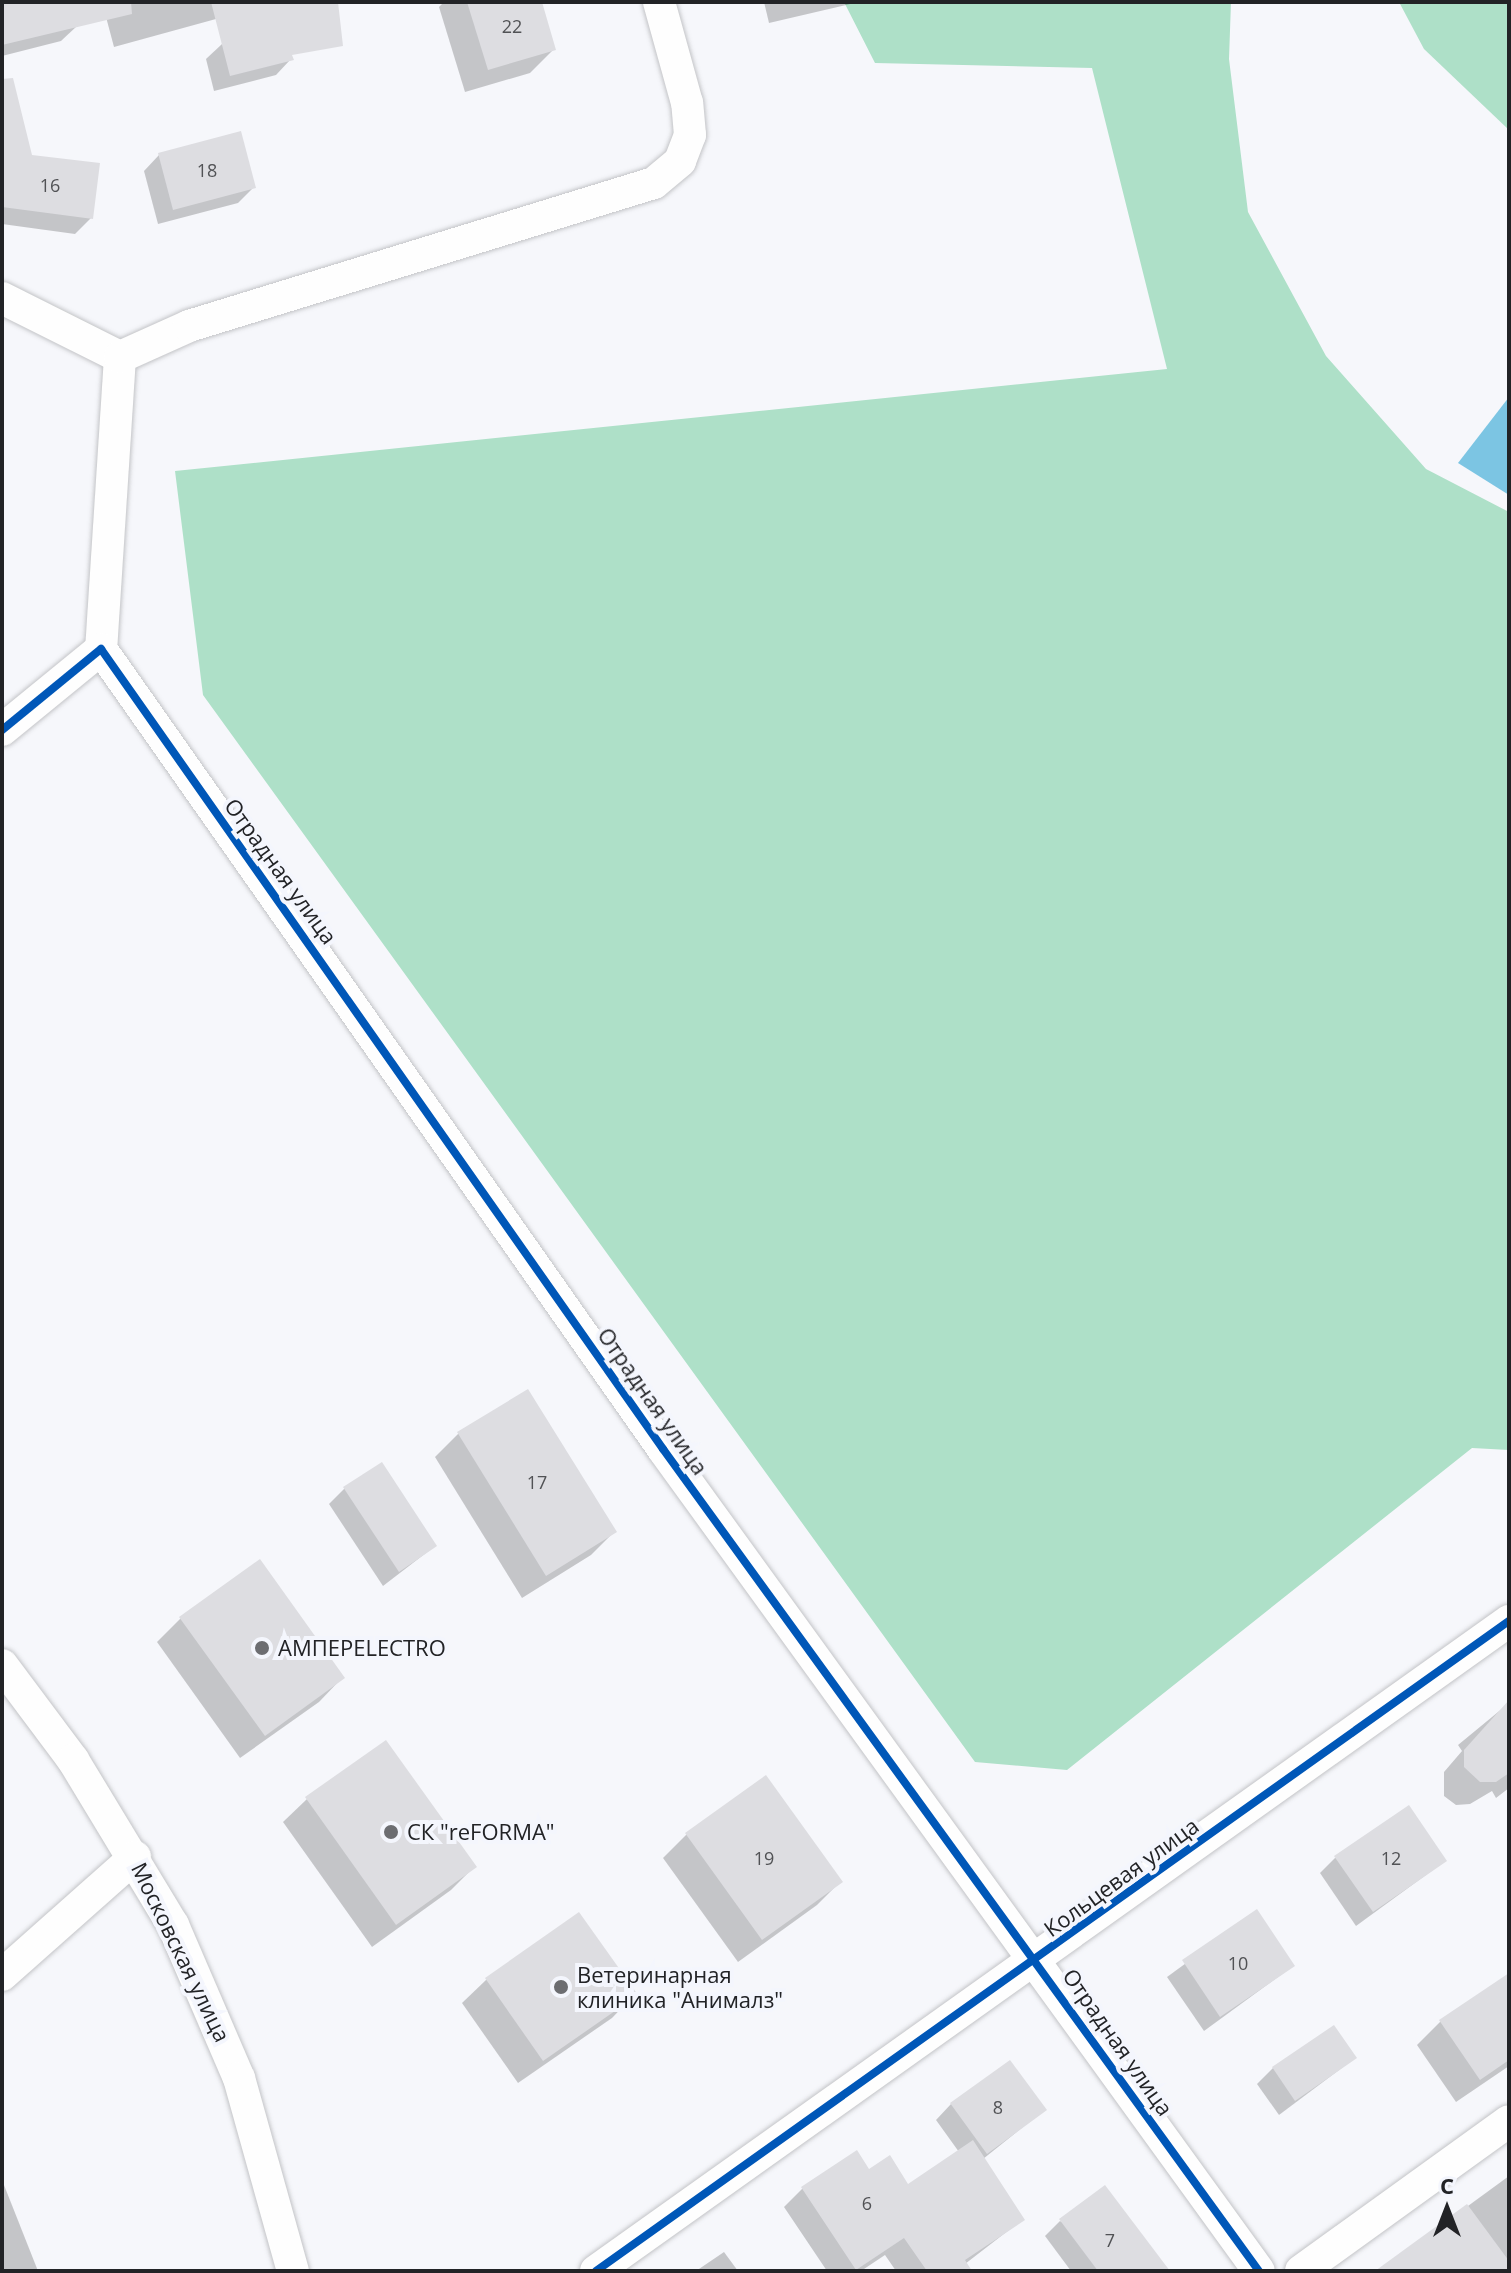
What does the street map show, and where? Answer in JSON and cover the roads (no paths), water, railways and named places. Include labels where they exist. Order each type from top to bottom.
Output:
[{"type":"street","points":[[120,357],[189,326],[654,183],[680,161],[690,135],[659,2]]},
{"type":"street","points":[[2,298],[120,357]]},
{"type":"street","points":[[2,730],[101,649],[120,357]]},
{"type":"street","name":"Отрадная улица","points":[[101,649],[663,1449],[1037,1959],[1259,2271]]},
{"type":"street","name":"Кольцевая улица","points":[[596,2271],[1509,1621]]},
{"type":"street","name":"Московская улица","points":[[2,1665],[135,1857],[206,1994],[239,2078],[293,2271]]},
{"type":"street","points":[[2,1975],[135,1857]]},
{"type":"street","points":[[1301,2271],[1509,2121]]},
{"type":"water","points":[[1509,397],[1509,495],[1458,463]]},
{"type":"place","name":"АМПЕРELECTRO","points":[[262,1648]]},
{"type":"place","name":"СК \"reFORMA\"","points":[[391,1832]]},
{"type":"place","name":"Ветеринарная клиника \"Анималз\"","points":[[561,1987]]}]
